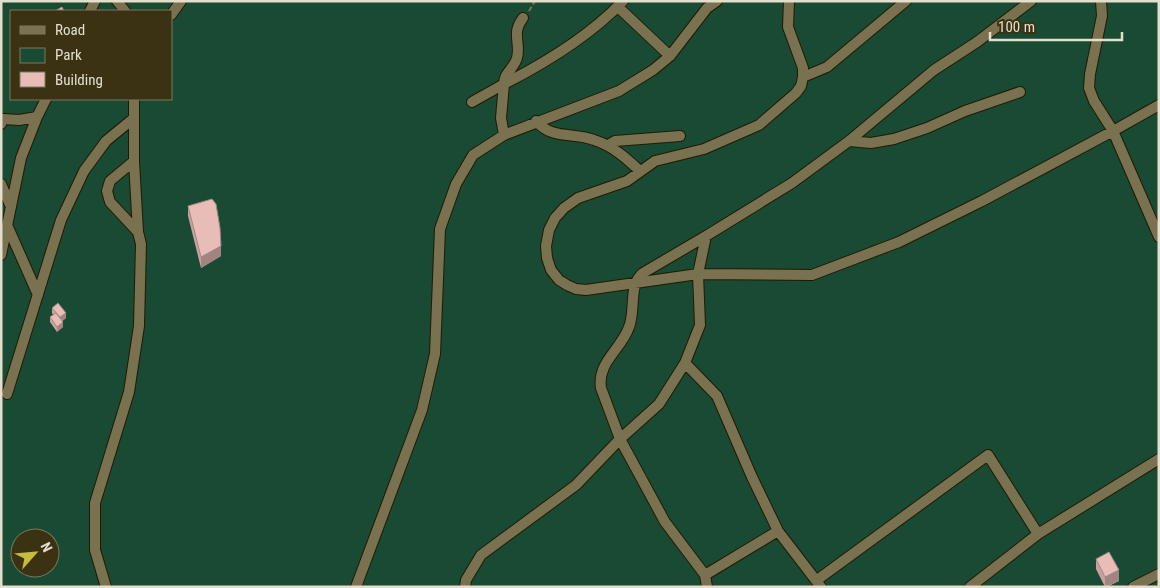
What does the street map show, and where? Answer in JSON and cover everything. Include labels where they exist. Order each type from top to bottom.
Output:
[{"type":"street","points":[[172,14],[181,1]]},
{"type":"street","points":[[356,587],[424,400],[435,354],[440,229],[456,184],[473,155],[504,135],[536,121],[619,91],[670,56],[707,8],[717,1]]},
{"type":"street","points":[[789,1],[788,27],[803,68],[801,86],[796,93],[759,125],[704,149],[655,161],[627,181],[578,198],[564,208],[555,218],[549,230],[546,246],[551,270],[559,280],[567,286],[586,290],[698,274],[812,274],[899,242],[1113,131],[1159,105]]},
{"type":"street","points":[[803,77],[827,67],[906,1]]},
{"type":"street","points":[[707,587],[705,575],[665,522],[620,439],[600,388],[601,371],[604,364],[622,343],[630,326],[634,307],[634,283],[643,273],[792,183],[849,141],[934,70],[977,42],[1031,1]]},
{"type":"street","points":[[1101,1],[1102,16],[1090,74],[1089,88],[1094,101],[1113,131],[1159,236]]},
{"type":"street","points":[[472,102],[546,61],[600,23],[621,4],[670,56]]},
{"type":"street","points":[[504,135],[501,118],[504,84],[506,73],[513,66],[517,58],[516,34],[523,18]]},
{"type":"street","points":[[849,141],[871,143],[894,139],[1020,92]]},
{"type":"street","points":[[1,255],[21,158],[46,100]]},
{"type":"street","points":[[106,587],[95,550],[95,503],[129,392],[139,326],[141,244],[138,232],[134,161],[134,100]]},
{"type":"street","points":[[1,124],[3,118],[19,120],[37,117]]},
{"type":"street","points":[[6,394],[61,220],[84,171],[106,141],[134,118]]},
{"type":"street","points":[[536,121],[544,130],[550,133],[584,137],[608,145],[628,159],[640,171]]},
{"type":"street","points":[[608,145],[617,141],[680,136]]},
{"type":"street","points":[[134,161],[110,181],[107,192],[110,202],[138,232]]},
{"type":"street","points":[[1,184],[11,207]]},
{"type":"street","points":[[7,225],[38,295]]},
{"type":"street","points":[[476,587],[465,583],[481,555],[576,486],[620,439],[659,404],[685,364],[700,325],[698,274],[706,236]]},
{"type":"street","points":[[685,364],[716,396],[778,530],[819,583],[988,455],[1038,534]]},
{"type":"street","points":[[970,587],[1038,534],[1159,459]]},
{"type":"street","points":[[705,575],[778,530]]},
{"type":"street","points":[[1133,587],[1159,574]]},
{"type":"path","points":[[523,18],[535,1]]},
{"type":"green space","points":[[1,1],[1159,1],[1159,587],[1,587]]},
{"type":"building","points":[[212,199],[216,204],[221,246],[201,257],[188,206]]},
{"type":"building","points":[[58,303],[66,313],[60,317],[52,308]]},
{"type":"building","points":[[56,313],[63,322],[57,327],[50,317]]},
{"type":"building","points":[[1109,552],[1119,570],[1105,577],[1096,559]]}]
